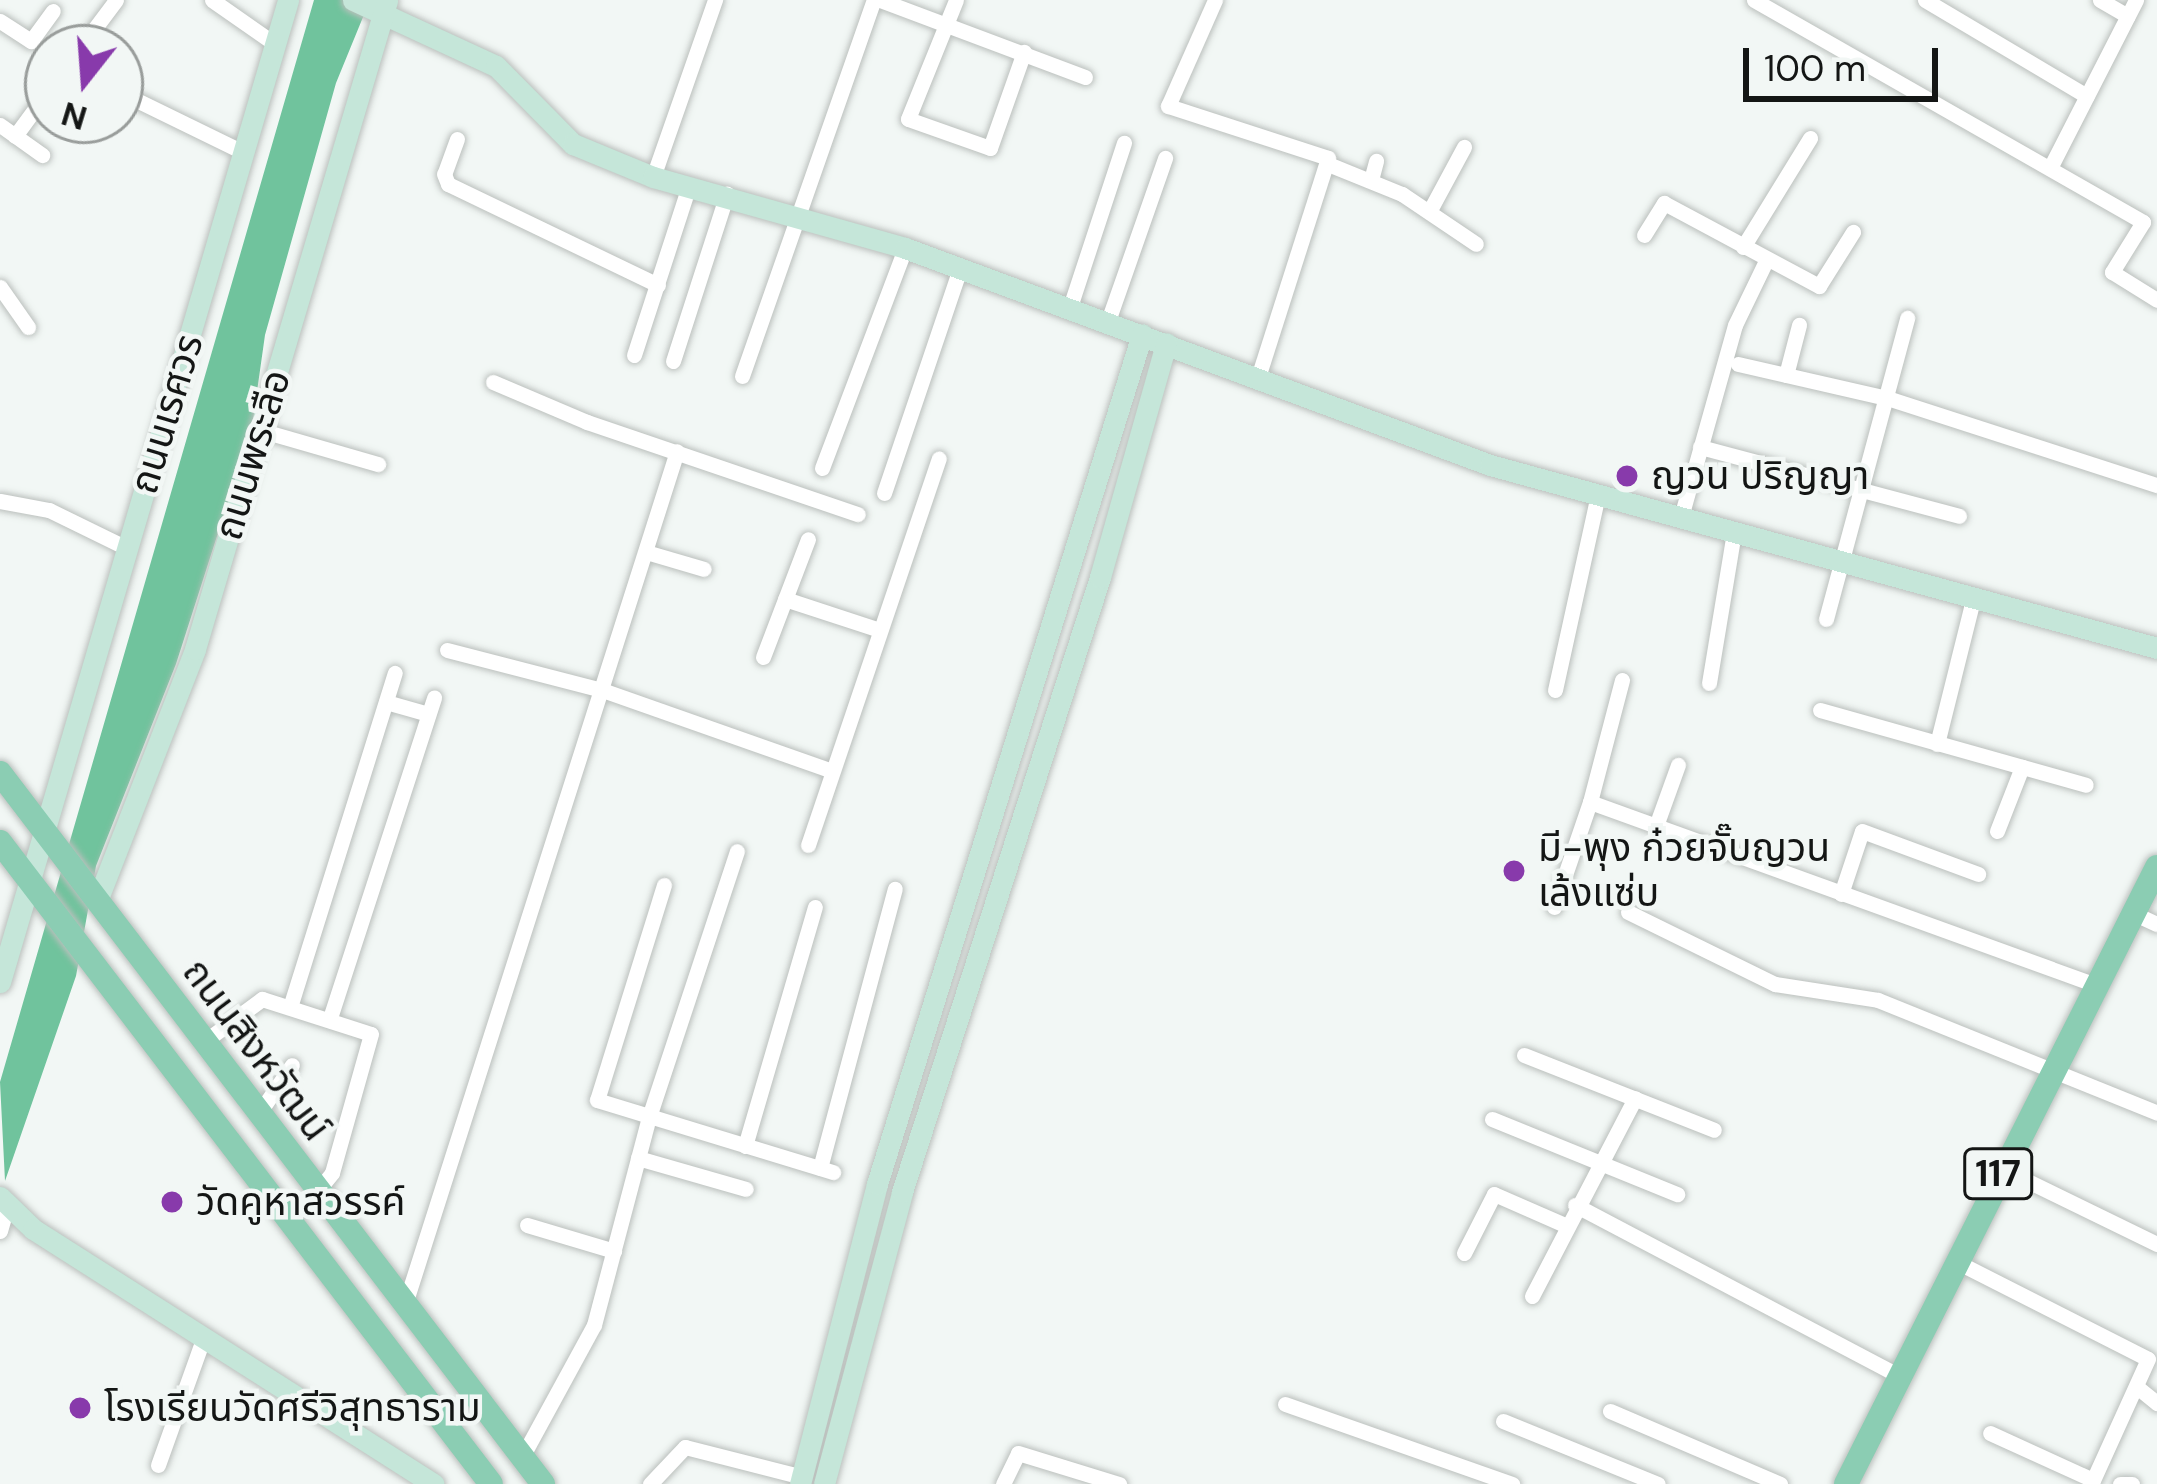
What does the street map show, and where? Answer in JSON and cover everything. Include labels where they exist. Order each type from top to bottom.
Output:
[{"type":"main road","name":"ถนนสิงหวัฒน์","points":[[0,773],[543,1484]]},
{"type":"main road","name":"ถนนสิงหวัฒน์","points":[[0,842],[491,1484]]},
{"type":"main road","name":"117","points":[[1846,1484],[2048,1072],[2157,867]]},
{"type":"street","points":[[212,0],[275,44]]},
{"type":"street","name":"ถนนเรศวร","points":[[0,982],[36,892],[41,827],[288,0]]},
{"type":"street","points":[[652,177],[715,0]]},
{"type":"street","points":[[742,376],[796,212],[877,0],[1085,77]]},
{"type":"street","points":[[956,0],[908,118],[990,148],[1024,52]]},
{"type":"street","points":[[1215,0],[1168,106],[1317,148],[1328,164],[1371,180],[1476,244]]},
{"type":"street","points":[[1754,0],[2143,223],[2112,272],[2157,300]]},
{"type":"street","points":[[1784,17],[1795,0]]},
{"type":"street","points":[[1925,0],[2087,96]]},
{"type":"street","points":[[2099,0],[2128,16]]},
{"type":"street","points":[[2050,169],[2136,0]]},
{"type":"street","points":[[374,5],[496,66],[573,144],[652,177],[796,212],[905,248],[1490,465],[2157,648]]},
{"type":"street","name":"ถนนพระลือ","points":[[97,902],[195,649],[260,430],[374,5]]},
{"type":"street","points":[[0,21],[31,41],[53,11]]},
{"type":"street","points":[[144,104],[245,153]]},
{"type":"street","points":[[15,136],[24,124]]},
{"type":"street","points":[[0,125],[42,155]]},
{"type":"street","points":[[1743,247],[1810,138]]},
{"type":"street","points":[[457,139],[444,174],[448,184],[658,285]]},
{"type":"street","points":[[1070,307],[1124,143]]},
{"type":"street","points":[[1429,212],[1464,147]]},
{"type":"street","points":[[1108,321],[1165,158]]},
{"type":"street","points":[[1371,180],[1376,161]]},
{"type":"street","points":[[1258,378],[1328,164]]},
{"type":"street","points":[[634,355],[689,186]]},
{"type":"street","points":[[673,361],[728,194]]},
{"type":"street","points":[[1644,235],[1664,203],[1820,286],[1853,232]]},
{"type":"street","points":[[822,468],[905,248]]},
{"type":"street","points":[[1681,518],[1735,326],[1766,260]]},
{"type":"street","points":[[884,493],[959,268]]},
{"type":"street","points":[[0,287],[28,327]]},
{"type":"street","points":[[1826,619],[1906,318]]},
{"type":"street","points":[[1786,375],[1799,325]]},
{"type":"street","points":[[809,1482],[877,1184],[1142,334]]},
{"type":"street","points":[[809,1482],[1100,577],[1166,343]]},
{"type":"street","points":[[1738,364],[1887,398],[2157,484]]},
{"type":"street","points":[[493,382],[858,514]]},
{"type":"street","points":[[260,430],[378,464]]},
{"type":"street","points":[[1700,447],[1959,516]]},
{"type":"street","points":[[405,1304],[605,691],[676,451]]},
{"type":"street","points":[[808,845],[829,770],[939,459]]},
{"type":"street","points":[[1555,690],[1598,495]]},
{"type":"street","points":[[0,501],[49,510],[127,548]]},
{"type":"street","points":[[1709,683],[1734,532]]},
{"type":"street","points":[[763,657],[808,539]]},
{"type":"street","points":[[646,552],[704,569]]},
{"type":"street","points":[[1937,744],[1974,596]]},
{"type":"street","points":[[785,599],[880,630]]},
{"type":"street","points":[[448,650],[605,691],[829,770]]},
{"type":"street","points":[[291,1004],[395,673]]},
{"type":"street","points":[[1554,907],[1590,802],[1622,680]]},
{"type":"street","points":[[330,1018],[434,697]]},
{"type":"street","points":[[386,702],[428,714]]},
{"type":"street","points":[[1820,710],[2086,785]]},
{"type":"street","points":[[1656,826],[1678,765]]},
{"type":"street","points":[[1997,831],[2022,767]]},
{"type":"street","points":[[1590,802],[2096,985]]},
{"type":"street","points":[[1841,894],[1862,831],[1978,874]]},
{"type":"street","points":[[522,1457],[578,1364],[649,1118],[736,851]]},
{"type":"street","points":[[664,884],[597,1100],[827,1170],[895,889]]},
{"type":"street","points":[[745,1146],[815,907]]},
{"type":"street","points":[[1628,912],[1775,984],[1879,1000],[2157,1113]]},
{"type":"street","points":[[2133,913],[2157,924]]},
{"type":"street","points":[[205,1041],[251,1002],[291,1004],[370,1034],[332,1173],[318,1190]]},
{"type":"street","points":[[1524,1055],[1714,1130]]},
{"type":"street","points":[[259,1113],[292,1065]]},
{"type":"street","points":[[1532,1296],[1634,1098]]},
{"type":"street","points":[[1492,1119],[1677,1194]]},
{"type":"street","points":[[638,1158],[746,1189]]},
{"type":"street","points":[[2001,1168],[2157,1244]]},
{"type":"street","points":[[1464,1252],[1494,1194],[1565,1225]]},
{"type":"street","points":[[0,1231],[3,1202],[203,1339],[434,1484]]},
{"type":"street","points":[[1575,1205],[1899,1376]]},
{"type":"street","points":[[527,1226],[614,1251]]},
{"type":"street","points":[[1955,1261],[2146,1353],[2137,1387],[2092,1480]]},
{"type":"street","points":[[158,1465],[203,1339]]},
{"type":"street","points":[[2137,1387],[2157,1403]]},
{"type":"street","points":[[1286,1404],[1512,1484]]},
{"type":"street","points":[[1610,1411],[1780,1484]]},
{"type":"street","points":[[1503,1421],[1658,1484]]},
{"type":"street","points":[[1990,1432],[2092,1480],[2132,1484]]},
{"type":"street","points":[[650,1484],[683,1448],[809,1482]]},
{"type":"street","points":[[1003,1484],[1018,1453],[1119,1484]]},
{"type":"shaded area","points":[[314,0],[370,0],[336,83],[265,335],[252,427],[176,664],[96,866],[76,976],[5,1181],[0,1082]]},
{"type":"place","name":"ญวน ปริญญา","points":[[1627,476]]},
{"type":"place","name":"มี-พุง ก๋วยจั๊บญวน เล้งแซ่บ","points":[[1514,871]]},
{"type":"place","name":"วัดคูหาสวรรค์","points":[[172,1202]]},
{"type":"place","name":"โรงเรียนวัดศรีวิสุทธาราม","points":[[80,1408]]}]
